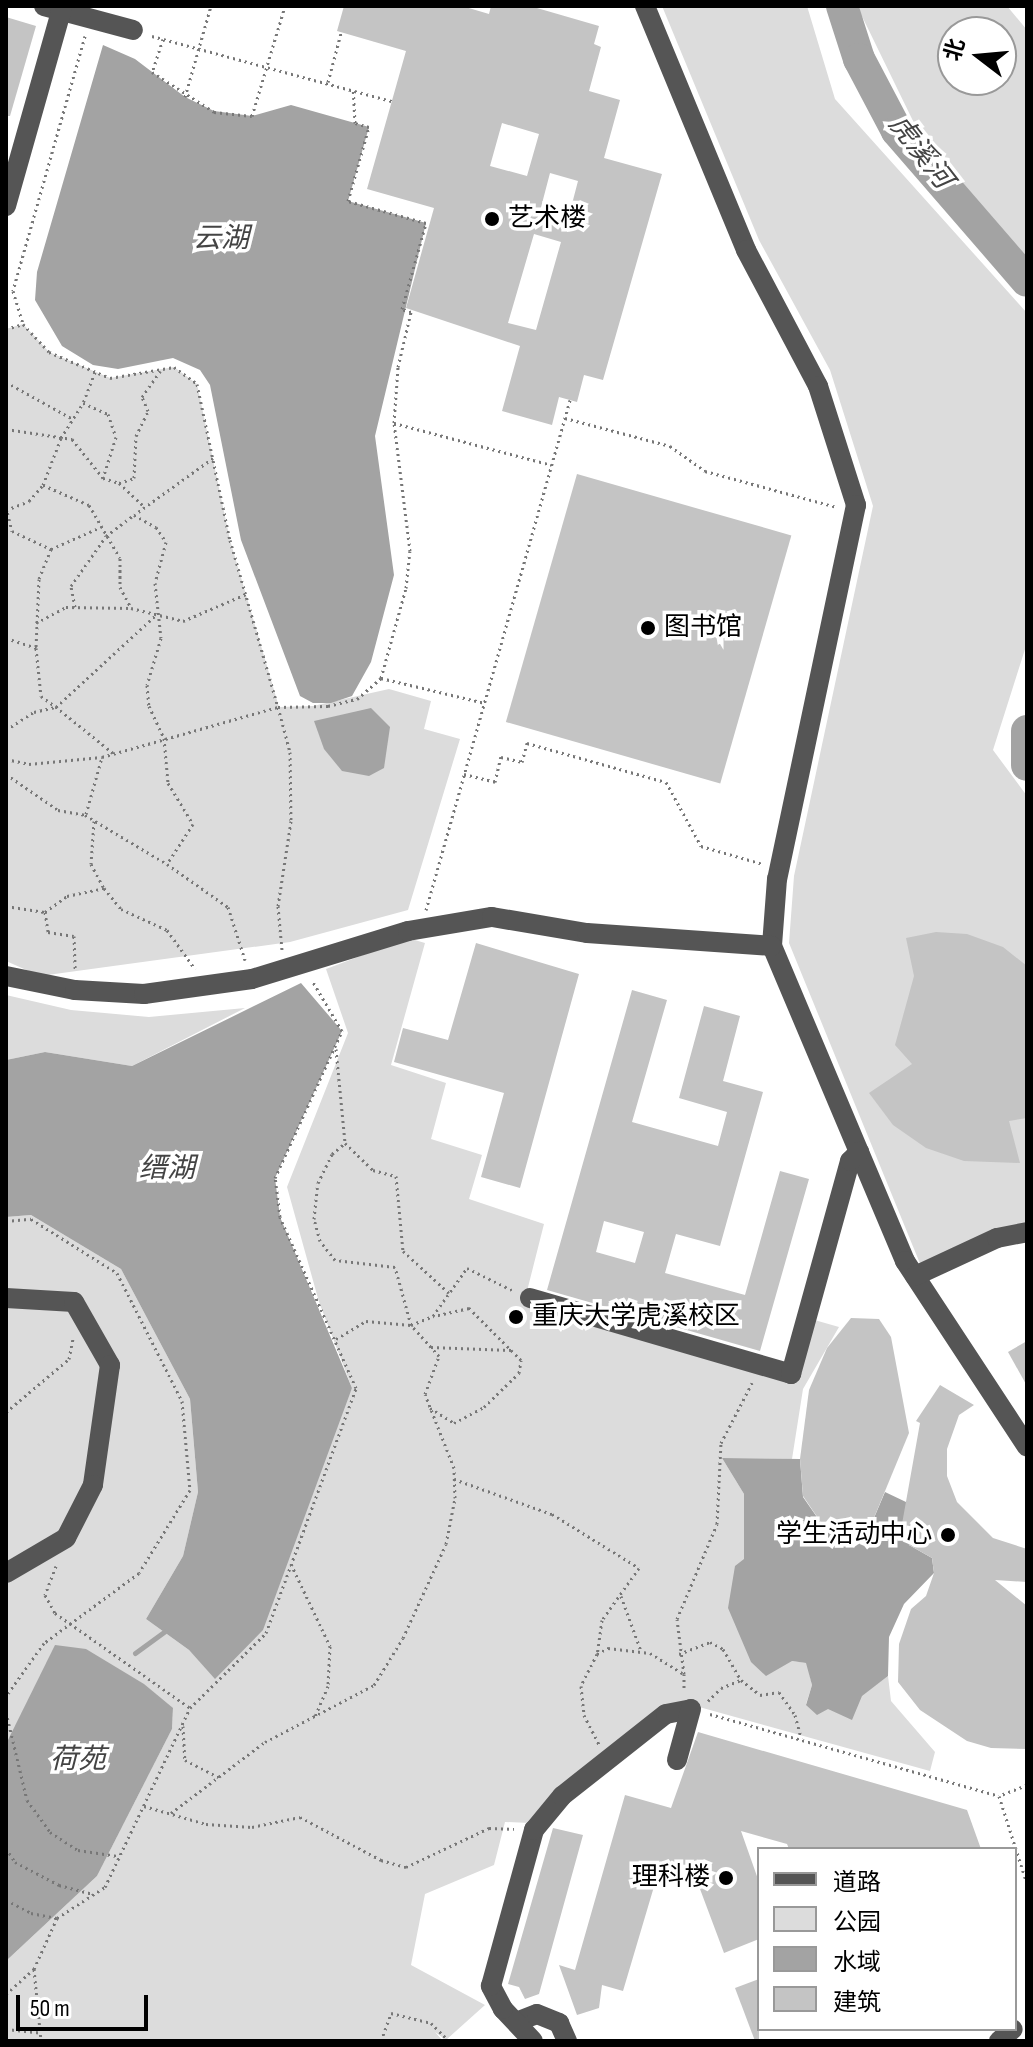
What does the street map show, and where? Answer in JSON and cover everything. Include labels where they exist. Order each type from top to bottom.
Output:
[{"type":"lane","points":[[645,6],[746,250],[818,386],[854,512],[779,869],[772,946],[915,1276],[1027,1447]]},
{"type":"lane","points":[[6,206],[53,8],[133,30]]},
{"type":"lane","points":[[6,976],[75,990],[144,994],[252,979],[421,929],[492,917],[587,933],[772,946]]},
{"type":"lane","points":[[530,1298],[791,1374],[850,1161],[859,1152]]},
{"type":"lane","points":[[915,1276],[997,1238],[1027,1232]]},
{"type":"lane","points":[[6,1298],[74,1302],[110,1365],[93,1485],[66,1538],[6,1573]]},
{"type":"lane","points":[[533,2041],[491,1986],[534,1830],[562,1796],[666,1714],[691,1709],[677,1760]]},
{"type":"lane","points":[[516,2022],[537,2014],[559,2023],[567,2041]]},
{"type":"path","points":[[185,97],[211,6]]},
{"type":"path","points":[[163,39],[152,72],[185,97],[214,112],[252,116],[285,6]]},
{"type":"path","points":[[6,1994],[34,1969],[57,1918],[105,1887],[190,1708],[266,1633],[356,1388],[280,1217],[275,1178],[342,1031],[294,967],[278,906],[291,821],[290,752],[246,594],[197,384],[174,367],[110,378],[49,352],[23,324],[13,291],[90,19]]},
{"type":"path","points":[[133,30],[392,101]]},
{"type":"path","points":[[328,82],[341,33]]},
{"type":"path","points":[[6,759],[29,764],[102,757],[278,707],[328,706],[357,699],[381,678],[410,551],[394,423],[398,367],[411,312],[402,309],[426,223],[348,201],[369,127],[355,123],[353,90]]},
{"type":"path","points":[[6,329],[23,324]]},
{"type":"path","points":[[119,483],[134,478],[136,436],[148,411],[142,397],[161,369]]},
{"type":"path","points":[[51,549],[12,531],[6,509],[29,501],[43,485],[61,438],[83,403],[95,372]]},
{"type":"path","points":[[6,382],[73,419]]},
{"type":"path","points":[[421,929],[570,400]]},
{"type":"path","points":[[83,403],[108,414],[116,437],[103,478]]},
{"type":"path","points":[[565,418],[670,446],[705,471],[854,512]]},
{"type":"path","points":[[394,423],[552,465]]},
{"type":"path","points":[[6,429],[72,439],[88,453],[103,478],[119,483],[145,507]]},
{"type":"path","points":[[75,607],[71,586],[106,536],[213,458]]},
{"type":"path","points":[[43,485],[89,505],[120,558],[120,587],[131,608]]},
{"type":"path","points":[[134,515],[156,527],[166,542],[155,583],[156,615],[161,638],[147,685],[149,706],[164,738],[168,783],[193,824],[167,864]]},
{"type":"path","points":[[101,527],[51,549],[39,579],[36,648],[41,696],[113,753]]},
{"type":"path","points":[[36,623],[75,607],[131,608],[183,621],[246,594]]},
{"type":"path","points":[[6,730],[34,712],[56,707],[156,615]]},
{"type":"path","points":[[6,638],[36,648]]},
{"type":"path","points":[[381,678],[485,703]]},
{"type":"path","points":[[464,774],[495,782],[501,757],[522,762],[527,743],[666,782],[701,846],[779,869]]},
{"type":"path","points":[[85,815],[102,757]]},
{"type":"path","points":[[6,774],[58,810],[85,815],[167,864],[228,907],[252,979]]},
{"type":"path","points":[[94,821],[91,864],[104,888],[121,909],[167,930],[206,985]]},
{"type":"path","points":[[6,906],[45,912],[67,896],[104,888]]},
{"type":"path","points":[[45,912],[48,932],[74,936],[75,990]]},
{"type":"path","points":[[336,1046],[345,1143],[373,1170],[396,1176],[403,1251],[449,1293]]},
{"type":"path","points":[[171,1813],[265,1742],[374,1685],[403,1638],[446,1544],[454,1479],[425,1394],[439,1356],[411,1325],[395,1267],[335,1260],[320,1241],[314,1219],[318,1183],[332,1154],[345,1143]]},
{"type":"path","points":[[433,1316],[467,1268],[530,1298]]},
{"type":"path","points":[[336,1339],[366,1321],[411,1325],[433,1316],[469,1308],[521,1360],[519,1373],[484,1407],[454,1423],[429,1407]]},
{"type":"path","points":[[6,1412],[69,1359],[74,1334]]},
{"type":"path","points":[[431,1347],[512,1350]]},
{"type":"path","points":[[685,1710],[677,1619],[717,1524],[721,1443],[761,1365]]},
{"type":"path","points":[[454,1479],[552,1514],[639,1568],[602,1620],[597,1654],[581,1686],[584,1715],[607,1760]]},
{"type":"path","points":[[66,1538],[45,1595],[55,1613],[190,1708]]},
{"type":"path","points":[[291,1564],[330,1646],[328,1686],[315,1717]]},
{"type":"path","points":[[621,1596],[641,1651]]},
{"type":"path","points":[[679,1654],[710,1642],[729,1654],[741,1680],[760,1695],[779,1692],[795,1715],[802,1739]]},
{"type":"path","points":[[597,1654],[608,1648],[641,1651],[684,1674]]},
{"type":"path","points":[[741,1680],[721,1688],[698,1711],[999,1796],[1027,1785]]},
{"type":"path","points":[[6,1712],[27,1800],[50,1832],[78,1850],[120,1857]]},
{"type":"path","points":[[183,1723],[185,1760],[201,1772],[219,1777]]},
{"type":"path","points":[[999,1796],[1015,1847]]},
{"type":"path","points":[[144,1806],[206,1824],[252,1827],[300,1817],[381,1860],[406,1867],[489,1828],[534,1830]]},
{"type":"path","points":[[6,1848],[15,1862],[59,1885],[93,1894]]},
{"type":"path","points":[[1017,1853],[1027,1884]]},
{"type":"path","points":[[6,1900],[31,1913],[57,1918]]},
{"type":"path","points":[[34,1969],[41,2041]]},
{"type":"path","points":[[381,2041],[391,2013],[431,2023],[449,2041]]},
{"type":"path","points":[[6,2029],[42,2033]]},
{"type":"green space","points":[[662,6],[807,6],[835,99],[1027,313],[1027,643],[993,750],[1027,796],[1027,1224],[921,1266],[789,943],[794,876],[873,506],[830,370],[759,240]]},
{"type":"green space","points":[[857,6],[1007,6],[1015,16],[937,16],[937,96],[1017,96],[1017,18],[1027,30],[1027,262],[914,123]]},
{"type":"green space","points":[[23,324],[49,352],[110,378],[174,367],[197,384],[230,540],[279,707],[313,706],[389,689],[431,701],[424,729],[460,739],[408,910],[290,942],[40,976],[6,961],[6,329]]},
{"type":"green space","points":[[408,938],[425,943],[391,1065],[446,1083],[431,1139],[482,1155],[469,1199],[544,1224],[524,1303],[793,1380],[811,1319],[839,1327],[803,1389],[792,1459],[722,1458],[744,1494],[744,1560],[792,1661],[807,1663],[812,1685],[806,1704],[828,1709],[861,1696],[888,1676],[891,1701],[935,1752],[930,1771],[692,1705],[530,1823],[505,1822],[494,1865],[425,1894],[411,1965],[485,2005],[446,2040],[435,2032],[443,2041],[6,2041],[6,1961],[97,1876],[172,1729],[173,1708],[6,1744],[6,1217],[31,1215],[121,1269],[190,1399],[198,1492],[183,1556],[146,1619],[189,1650],[215,1678],[352,1388],[319,1302],[287,1187],[348,1033],[326,969]]},
{"type":"green space","points":[[6,995],[71,1010],[149,1017],[245,1008],[132,1066],[45,1052],[6,1060]]},
{"type":"water","name":"云湖","points":[[103,45],[135,59],[185,97],[214,111],[252,116],[291,105],[369,127],[348,201],[426,223],[375,436],[394,575],[371,662],[352,696],[331,703],[313,703],[300,696],[241,540],[210,385],[200,370],[173,358],[118,369],[93,365],[62,346],[35,300],[37,272]]},
{"type":"water","points":[[371,708],[390,727],[384,768],[369,776],[342,771],[324,749],[314,721]]},
{"type":"water","name":"缙湖","points":[[301,983],[342,1031],[275,1178],[280,1217],[352,1388],[263,1630],[215,1679],[189,1650],[146,1619],[183,1556],[198,1492],[190,1399],[121,1269],[31,1215],[6,1217],[6,1060],[45,1052],[132,1066]]},
{"type":"water","points":[[722,1458],[800,1459],[803,1497],[828,1533],[856,1538],[871,1525],[885,1492],[906,1502],[909,1545],[932,1558],[934,1573],[904,1604],[889,1637],[888,1676],[862,1696],[852,1720],[828,1709],[817,1715],[806,1705],[812,1685],[806,1663],[792,1661],[766,1676],[751,1662],[728,1608],[735,1566],[744,1559],[744,1494]]},
{"type":"water","name":"荷苑","points":[[55,1645],[86,1649],[144,1684],[173,1708],[172,1729],[97,1876],[6,1961],[6,1744]]},
{"type":"building","name":"艺术楼","points":[[344,6],[462,6],[489,14],[491,6],[530,6],[599,26],[594,44],[601,47],[589,91],[620,100],[604,158],[662,174],[603,380],[584,375],[577,402],[559,397],[552,425],[502,411],[520,346],[406,308],[434,208],[367,189],[406,51],[337,31]],"holes":[[[502,123],[539,134],[527,176],[490,166]],[[550,173],[578,181],[567,223],[539,215]],[[534,234],[561,242],[536,330],[508,323]]]},
{"type":"building","points":[[6,17],[36,26],[10,116],[6,116]]},
{"type":"building","name":"图书馆","points":[[577,474],[791,535],[720,783],[506,722]]},
{"type":"building","points":[[936,932],[967,934],[1003,947],[1027,966],[1027,1118],[1009,1121],[1020,1163],[964,1161],[926,1148],[893,1125],[869,1093],[912,1064],[895,1045],[914,976],[906,938]]},
{"type":"building","points":[[476,943],[579,974],[520,1188],[481,1177],[504,1093],[394,1062],[403,1028],[448,1040]]},
{"type":"building","points":[[632,990],[667,1000],[632,1122],[718,1146],[727,1112],[679,1098],[704,1006],[740,1016],[723,1081],[763,1092],[720,1246],[676,1234],[665,1273],[745,1295],[780,1171],[809,1179],[760,1351],[547,1290]],"holes":[[[604,1221],[644,1232],[635,1263],[596,1252]]]},
{"type":"building","points":[[851,1318],[879,1319],[891,1337],[909,1433],[871,1525],[856,1539],[828,1533],[803,1496],[800,1459],[809,1390],[827,1348]]},
{"type":"building","points":[[1027,1341],[1027,1386],[1008,1352]]},
{"type":"building","name":"学生活动中心","points":[[940,1385],[974,1405],[959,1415],[947,1449],[947,1476],[957,1502],[993,1538],[1027,1549],[1027,1582],[995,1580],[1027,1606],[1027,1749],[991,1748],[967,1741],[920,1710],[898,1682],[899,1644],[911,1609],[926,1596],[934,1573],[932,1558],[909,1545],[902,1524],[920,1423],[916,1421]]},
{"type":"building","name":"理科楼","points":[[698,1732],[967,1810],[980,1847],[788,1847],[787,1844],[741,1831],[757,1876],[757,1940],[724,1953],[694,1873],[661,1863],[623,1991],[602,1985],[599,2008],[577,2015],[559,1965],[575,1970],[625,1795],[671,1808]]},
{"type":"building","points":[[553,1828],[583,1835],[539,1994],[525,1999],[519,1987],[508,1984]]},
{"type":"building","points":[[757,1980],[759,2041],[755,2041],[735,1988]]},
{"type":"waterway","name":"虎溪河","points":[[842,6],[859,59],[897,131],[1027,281]]},
{"type":"waterway","name":"虎溪河","points":[[1027,731],[1027,765]]},
{"type":"waterway","points":[[135,1653],[164,1632]]},
{"type":"place","name":"艺术楼","points":[[492,219]]},
{"type":"place","name":"图书馆","points":[[648,628]]},
{"type":"place","name":"重庆大学虎溪校区","points":[[516,1317]]},
{"type":"place","name":"学生活动中心","points":[[948,1535]]},
{"type":"place","name":"理科楼","points":[[726,1878]]}]
